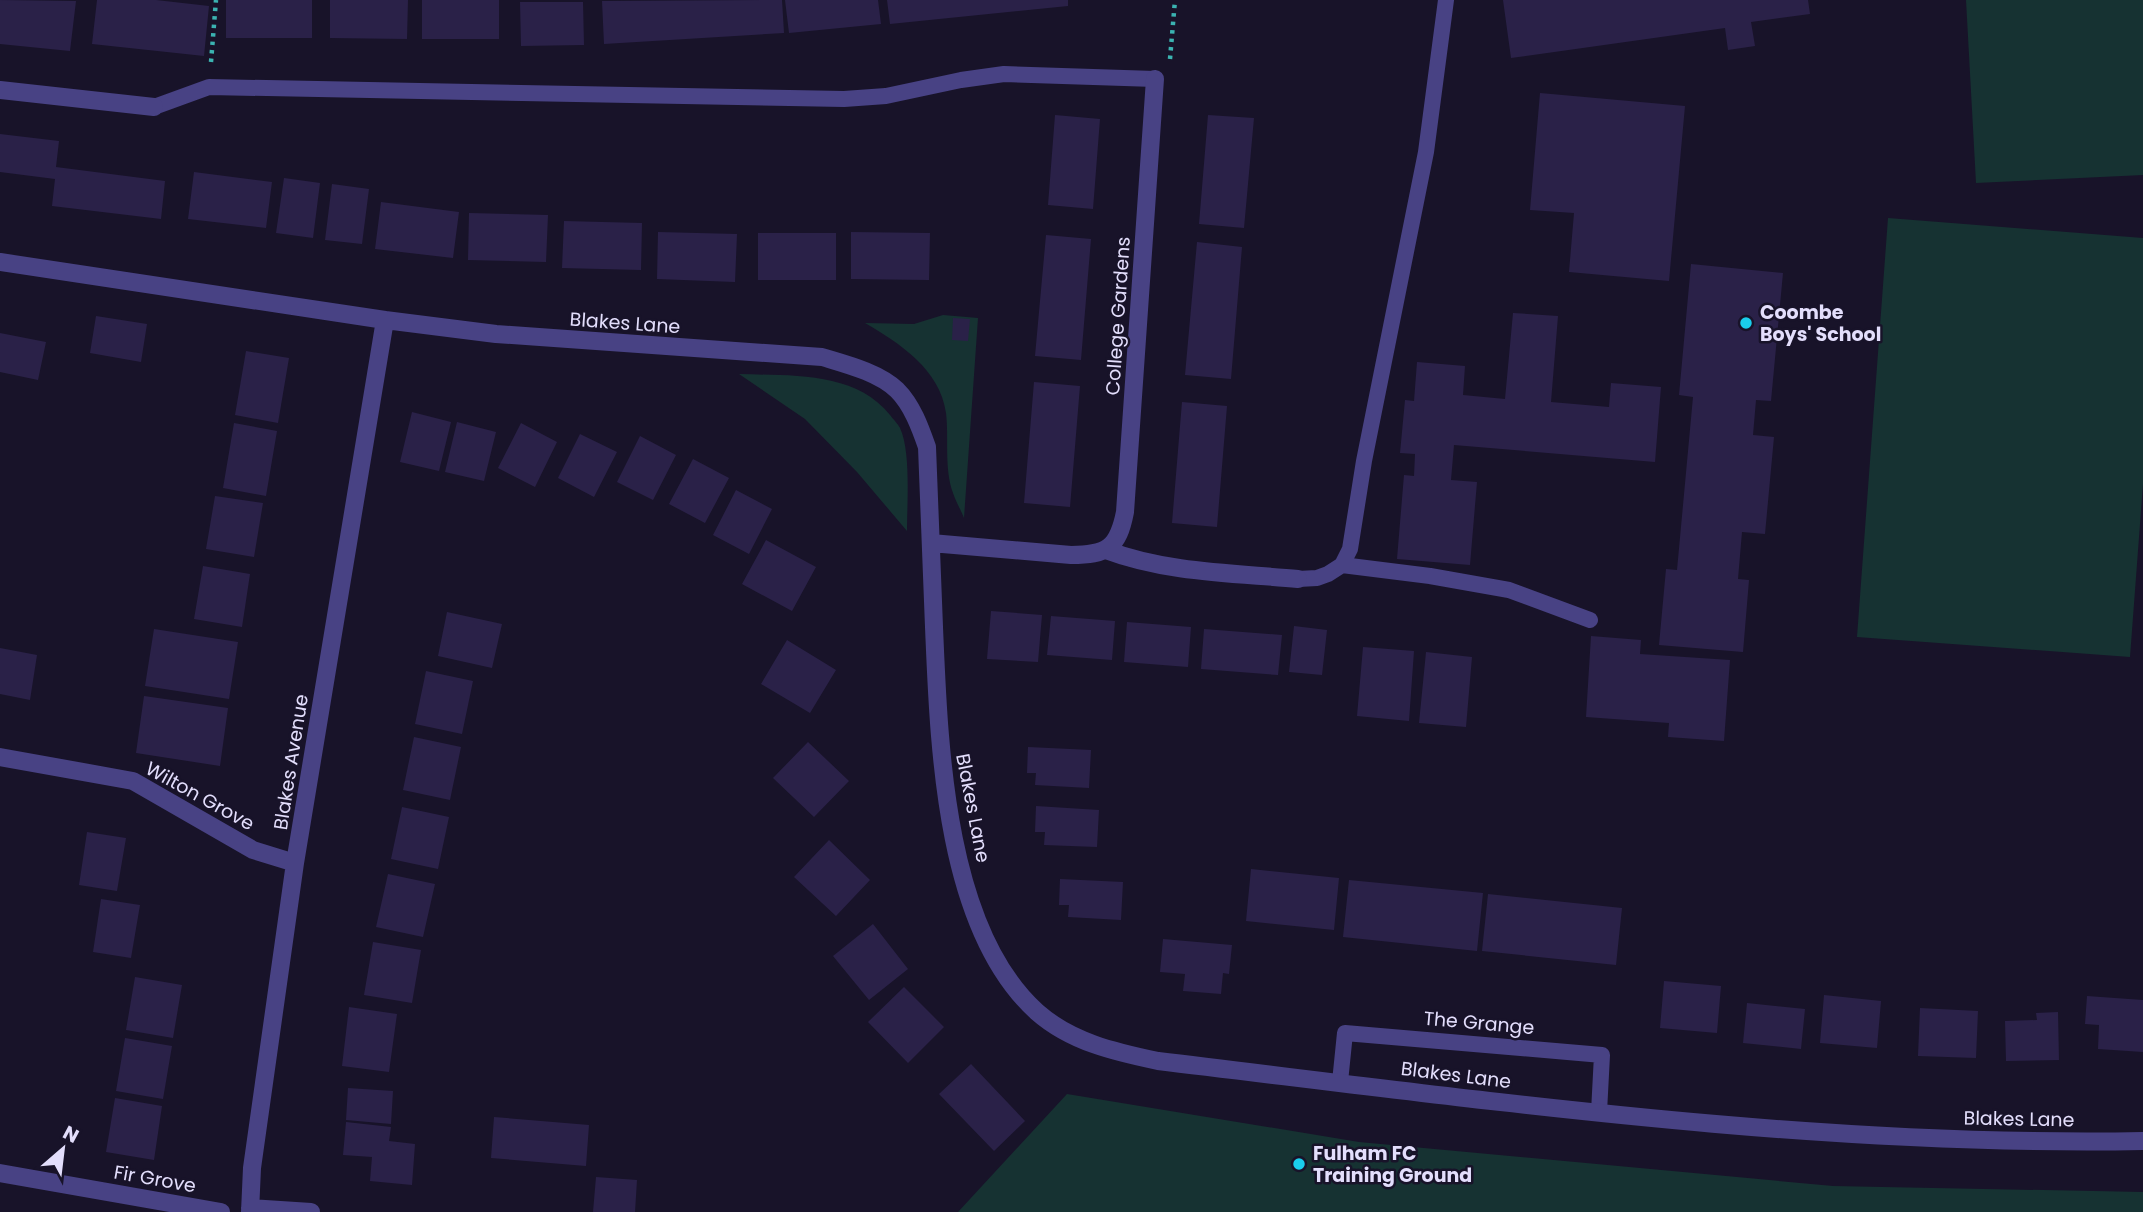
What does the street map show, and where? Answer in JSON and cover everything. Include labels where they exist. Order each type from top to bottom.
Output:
[{"type":"street","name":"College Gardens","points":[[1106,550],[1116,542],[1122,531],[1125,512],[1155,79]]},
{"type":"street","points":[[0,90],[154,107]]},
{"type":"street","name":"Blakes Lane","points":[[0,262],[385,320],[548,339],[822,357],[861,368],[896,390],[917,418],[928,447],[938,720],[946,796],[969,895],[986,941],[1007,979],[1038,1013],[1076,1037],[1113,1052],[1158,1061],[1780,1130],[2031,1142],[2143,1141]]},
{"type":"street","name":"Blakes Avenue","points":[[250,1210],[252,1168],[295,863],[385,320]]},
{"type":"street","points":[[931,543],[1071,555],[1091,555],[1106,550],[1132,560],[1161,566],[1298,579]]},
{"type":"street","name":"Wilton Grove","points":[[0,757],[133,781],[253,850],[295,863]]},
{"type":"street","name":"Fir Grove","points":[[0,1173],[221,1212]]},
{"type":"street","points":[[250,1210],[311,1212]]},
{"type":"lane","points":[[1298,579],[1317,578],[1328,574],[1342,565],[1350,549],[1364,461],[1426,152],[1446,0]]},
{"type":"lane","points":[[154,107],[209,87],[844,99],[886,96],[961,80],[1004,75],[1155,79]]},
{"type":"lane","points":[[1342,565],[1430,576],[1509,590],[1590,620]]},
{"type":"lane","name":"The Grange","points":[[1340,1082],[1345,1032],[1602,1055],[1599,1112]]},
{"type":"path","points":[[209,87],[216,0]]},
{"type":"path","points":[[1155,79],[1170,60],[1175,0]]},
{"type":"green space","points":[[1966,0],[2143,0],[2143,175],[1976,183]]},
{"type":"green space","points":[[1888,218],[2143,238],[2143,484],[2130,657],[1857,637]]},
{"type":"green space","points":[[943,315],[978,318],[964,518],[950,483],[946,413],[936,383],[916,359],[865,323],[914,324]]},
{"type":"green space","points":[[739,374],[820,379],[859,390],[876,401],[900,428],[906,450],[907,531],[857,472],[805,419]]},
{"type":"green space","name":"Fulham FC Training Ground","points":[[1067,1094],[1359,1142],[1833,1186],[2143,1192],[2143,1212],[958,1212]]},
{"type":"building","points":[[0,0],[76,1],[70,51],[0,44]]},
{"type":"building","points":[[97,0],[156,0],[209,6],[204,56],[92,44]]},
{"type":"building","points":[[226,0],[312,0],[312,38],[226,38]]},
{"type":"building","points":[[330,0],[408,0],[407,39],[330,38]]},
{"type":"building","points":[[422,0],[499,0],[499,39],[422,39]]},
{"type":"building","points":[[782,0],[784,33],[604,44],[602,1]]},
{"type":"building","points":[[785,0],[878,0],[881,24],[789,33]]},
{"type":"building","points":[[887,0],[1068,0],[1068,6],[890,24]]},
{"type":"building","points":[[1503,0],[1808,0],[1810,14],[1751,22],[1755,46],[1728,50],[1725,28],[1511,58]]},
{"type":"building","points":[[520,2],[583,2],[584,45],[521,46]]},
{"type":"building","points":[[1540,93],[1685,106],[1669,281],[1569,272],[1574,213],[1530,210]]},
{"type":"building","points":[[1055,115],[1100,119],[1093,209],[1048,205]]},
{"type":"building","points":[[1208,115],[1254,118],[1244,228],[1199,224]]},
{"type":"building","points":[[0,134],[59,141],[56,167],[165,181],[161,219],[52,206],[55,179],[0,172]]},
{"type":"building","points":[[194,172],[272,182],[266,228],[188,219]]},
{"type":"building","points":[[284,178],[320,183],[313,238],[276,233]]},
{"type":"building","points":[[332,184],[369,189],[362,244],[325,240]]},
{"type":"building","points":[[381,202],[459,212],[453,258],[375,249]]},
{"type":"building","points":[[469,213],[548,215],[546,262],[468,260]]},
{"type":"building","points":[[564,221],[642,223],[641,270],[562,268]]},
{"type":"building","points":[[658,232],[737,234],[735,282],[657,279]]},
{"type":"building","points":[[851,232],[930,233],[929,280],[851,279]]},
{"type":"building","points":[[758,233],[836,233],[836,280],[758,280]]},
{"type":"building","points":[[1046,235],[1091,239],[1081,360],[1035,356]]},
{"type":"building","points":[[1197,242],[1242,247],[1231,379],[1185,375]]},
{"type":"building","points":[[1691,264],[1783,273],[1771,401],[1756,400],[1753,435],[1774,437],[1765,534],[1742,532],[1738,579],[1749,580],[1743,652],[1659,645],[1666,569],[1677,570],[1693,397],[1679,395]]},
{"type":"building","points":[[1513,313],[1558,316],[1551,402],[1609,407],[1611,383],[1661,387],[1655,462],[1454,445],[1451,480],[1477,482],[1470,565],[1397,559],[1404,475],[1414,476],[1415,454],[1400,453],[1405,400],[1414,401],[1417,362],[1465,366],[1463,395],[1505,399]]},
{"type":"building","points":[[96,316],[147,324],[141,362],[90,353]]},
{"type":"building","points":[[953,318],[970,319],[968,341],[952,340]]},
{"type":"building","points":[[0,333],[46,342],[38,380],[0,372]]},
{"type":"building","points":[[246,351],[289,358],[278,423],[235,415]]},
{"type":"building","points":[[1034,382],[1080,386],[1070,507],[1024,503]]},
{"type":"building","points":[[1182,402],[1227,406],[1217,527],[1172,523]]},
{"type":"building","points":[[412,412],[451,422],[439,471],[400,462]]},
{"type":"building","points":[[457,422],[496,432],[484,481],[445,472]]},
{"type":"building","points":[[234,423],[277,431],[266,496],[223,488]]},
{"type":"building","points":[[521,423],[557,442],[535,487],[498,468]]},
{"type":"building","points":[[580,434],[617,452],[594,497],[558,478]]},
{"type":"building","points":[[640,436],[676,455],[653,500],[617,482]]},
{"type":"building","points":[[693,459],[729,478],[705,523],[669,504]]},
{"type":"building","points":[[736,490],[772,509],[749,554],[713,535]]},
{"type":"building","points":[[215,496],[263,503],[254,557],[206,549]]},
{"type":"building","points":[[766,540],[816,567],[792,611],[742,584]]},
{"type":"building","points":[[203,566],[250,574],[242,627],[194,619]]},
{"type":"building","points":[[991,611],[1042,615],[1038,662],[987,659]]},
{"type":"building","points":[[447,612],[502,624],[492,668],[438,656]]},
{"type":"building","points":[[1051,616],[1115,621],[1112,660],[1047,655]]},
{"type":"building","points":[[1127,622],[1191,627],[1188,667],[1124,662]]},
{"type":"building","points":[[1294,626],[1327,630],[1322,675],[1289,672]]},
{"type":"building","points":[[154,629],[238,642],[229,699],[145,686]]},
{"type":"building","points":[[1204,629],[1282,635],[1278,675],[1201,669]]},
{"type":"building","points":[[1591,636],[1641,640],[1640,654],[1730,660],[1724,741],[1668,737],[1669,723],[1586,717]]},
{"type":"building","points":[[787,640],[836,670],[810,713],[761,684]]},
{"type":"building","points":[[1363,647],[1414,651],[1409,721],[1357,716]]},
{"type":"building","points":[[0,648],[37,655],[30,700],[0,694]]},
{"type":"building","points":[[1426,652],[1472,657],[1466,727],[1419,723]]},
{"type":"building","points":[[426,671],[473,681],[462,734],[415,724]]},
{"type":"building","points":[[144,696],[228,708],[220,766],[136,753]]},
{"type":"building","points":[[414,737],[461,747],[450,800],[403,790]]},
{"type":"building","points":[[808,742],[849,781],[814,817],[773,778]]},
{"type":"building","points":[[1028,747],[1091,750],[1089,788],[1035,785],[1036,773],[1027,773]]},
{"type":"building","points":[[1036,806],[1099,810],[1097,847],[1044,845],[1045,832],[1035,832]]},
{"type":"building","points":[[402,807],[449,817],[438,869],[391,859]]},
{"type":"building","points":[[87,832],[126,838],[117,891],[79,885]]},
{"type":"building","points":[[829,840],[870,880],[836,916],[794,877]]},
{"type":"building","points":[[1251,869],[1339,878],[1334,930],[1246,921]]},
{"type":"building","points":[[388,874],[435,884],[423,937],[376,927]]},
{"type":"building","points":[[1060,879],[1123,882],[1121,920],[1068,917],[1069,905],[1059,905]]},
{"type":"building","points":[[1349,880],[1483,893],[1477,951],[1343,937]]},
{"type":"building","points":[[1488,894],[1622,908],[1616,965],[1482,951]]},
{"type":"building","points":[[101,899],[140,905],[131,958],[93,952]]},
{"type":"building","points":[[873,924],[908,969],[869,1000],[833,956]]},
{"type":"building","points":[[1163,939],[1232,945],[1229,974],[1223,973],[1221,994],[1183,991],[1185,974],[1160,972]]},
{"type":"building","points":[[373,942],[421,950],[412,1003],[364,995]]},
{"type":"building","points":[[135,977],[182,985],[173,1038],[126,1030]]},
{"type":"building","points":[[1664,981],[1721,986],[1717,1033],[1660,1028]]},
{"type":"building","points":[[904,987],[944,1027],[908,1063],[868,1022]]},
{"type":"building","points":[[1824,995],[1881,1001],[1877,1048],[1820,1043]]},
{"type":"building","points":[[2087,996],[2143,1000],[2143,1052],[2098,1049],[2099,1025],[2085,1024]]},
{"type":"building","points":[[1747,1003],[1805,1009],[1801,1049],[1743,1043]]},
{"type":"building","points":[[349,1007],[397,1014],[389,1072],[342,1066]]},
{"type":"building","points":[[1920,1008],[1978,1011],[1976,1058],[1918,1056]]},
{"type":"building","points":[[2058,1012],[2059,1060],[2006,1061],[2005,1021],[2037,1020],[2036,1013]]},
{"type":"building","points":[[125,1038],[172,1046],[163,1099],[116,1091]]},
{"type":"building","points":[[971,1064],[1025,1121],[994,1151],[939,1094]]},
{"type":"building","points":[[348,1088],[393,1091],[391,1124],[346,1120]]},
{"type":"building","points":[[115,1098],[162,1106],[154,1160],[106,1152]]},
{"type":"building","points":[[494,1117],[589,1125],[586,1166],[491,1158]]},
{"type":"building","points":[[346,1122],[391,1127],[389,1141],[415,1144],[412,1185],[370,1181],[372,1157],[343,1155]]},
{"type":"building","points":[[596,1177],[637,1180],[635,1212],[593,1212]]},
{"type":"place","name":"Coombe Boys' School","points":[[1746,323]]},
{"type":"place","name":"Fulham FC Training Ground","points":[[1299,1164]]}]
